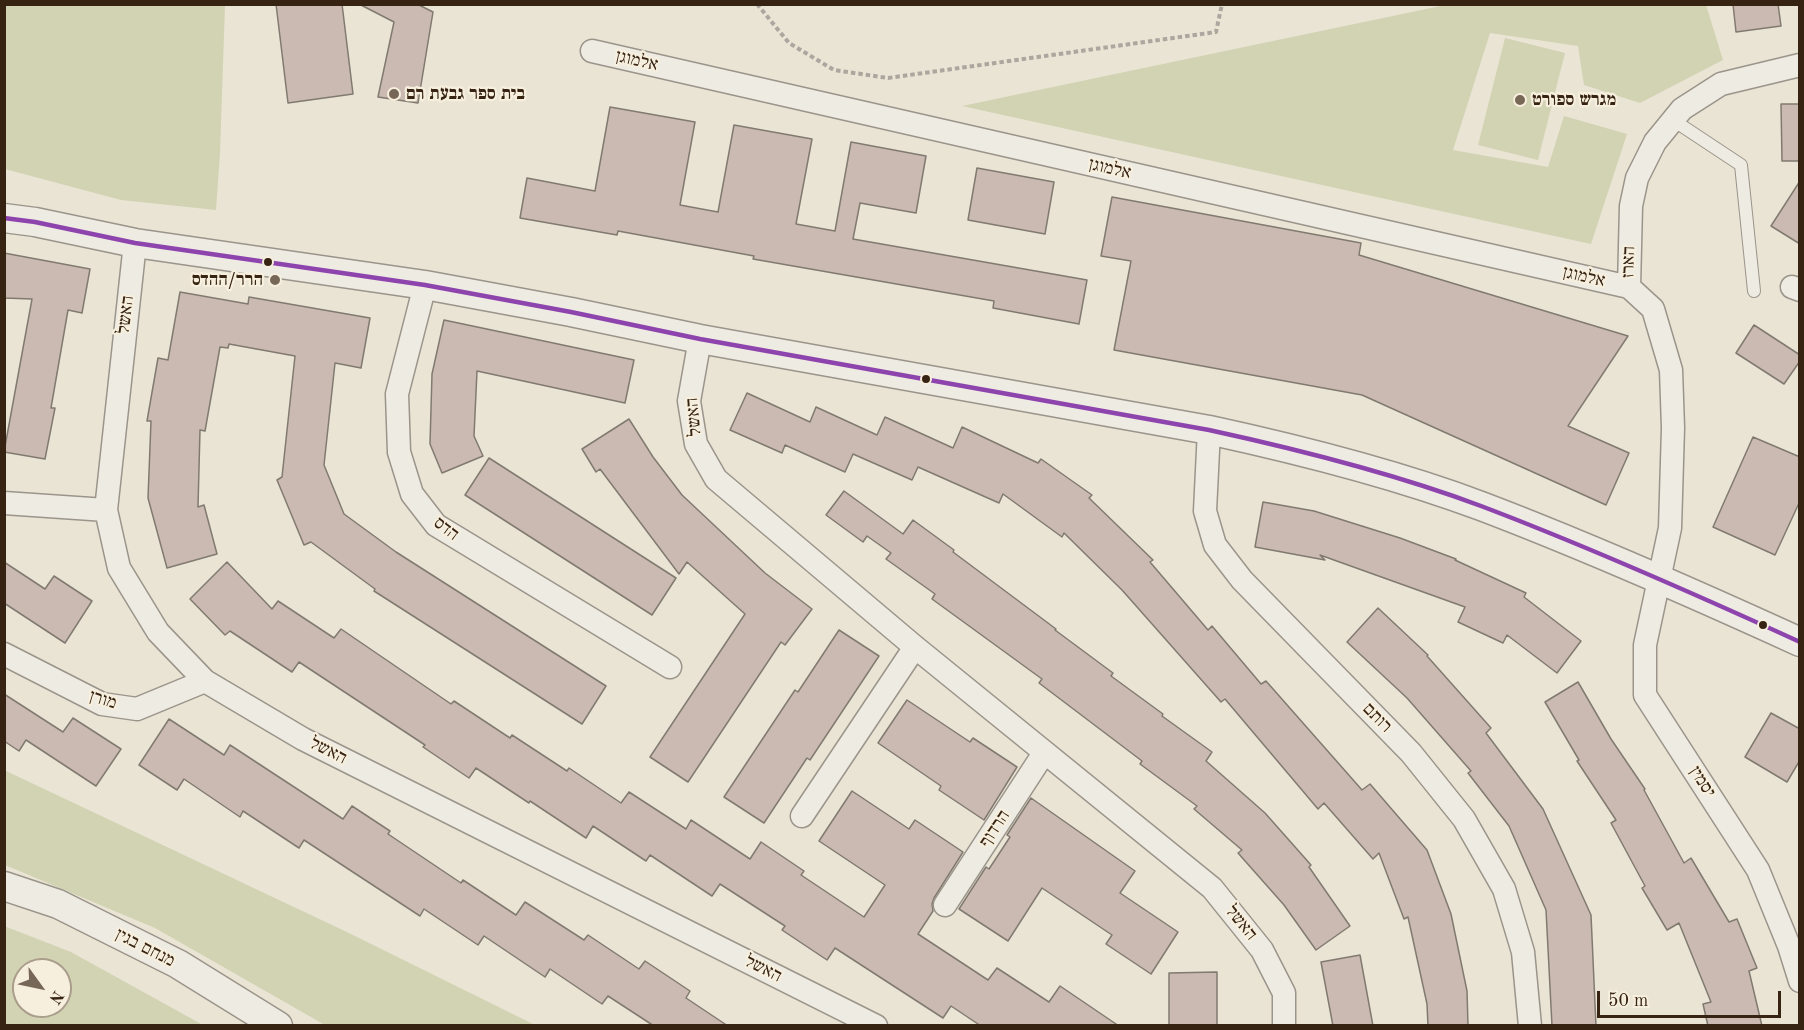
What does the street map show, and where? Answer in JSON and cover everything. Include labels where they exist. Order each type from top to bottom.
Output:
[{"type":"street","name":"אלמוגן","points":[[592,51],[1629,287]]},
{"type":"street","name":"הארז","points":[[1658,577],[1670,528],[1673,428],[1671,370],[1653,309],[1629,287],[1631,206],[1637,178],[1655,142],[1682,109],[1721,84],[1800,65]]},
{"type":"street","points":[[4,218],[36,222],[135,243],[425,285],[700,339],[1209,430],[1287,447],[1404,480],[1480,506],[1658,577],[1800,642]]},
{"type":"street","name":"האשל","points":[[135,243],[106,510],[120,568],[159,632],[205,681],[303,738],[876,1026]]},
{"type":"street","name":"הדס","points":[[425,285],[397,394],[399,452],[412,494],[436,525],[670,667]]},
{"type":"street","name":"האשל","points":[[700,339],[689,400],[696,444],[716,479],[915,647],[1212,888],[1262,950],[1284,993],[1284,1026]]},
{"type":"street","name":"רותם","points":[[1209,430],[1205,511],[1215,545],[1242,580],[1412,753],[1464,819],[1504,889],[1523,952],[1530,1026]]},
{"type":"street","points":[[4,503],[106,510]]},
{"type":"street","name":"יסמין","points":[[1658,577],[1645,645],[1645,695],[1758,870],[1789,946],[1800,981]]},
{"type":"street","points":[[802,816],[915,647]]},
{"type":"street","name":"מורן","points":[[4,654],[102,704],[114,706],[137,709],[205,681]]},
{"type":"street","name":"הרדוף","points":[[945,905],[1044,753]]},
{"type":"street","name":"מנחם בגין","points":[[4,886],[58,904],[178,964],[278,1026]]},
{"type":"lane","points":[[1673,120],[1741,165],[1754,291]]},
{"type":"path","points":[[757,4],[789,43],[834,70],[888,78],[1216,32],[1222,4]]},
{"type":"green space","points":[[5,4],[225,5],[216,210],[121,200],[5,169]]},
{"type":"green space","points":[[1450,4],[1706,5],[1723,60],[1640,103],[1584,85],[1578,46],[1490,33],[1453,150],[1548,167],[1564,116],[1627,134],[1591,244],[962,106]]},
{"type":"green space","points":[[1505,38],[1565,53],[1538,160],[1478,145]]},
{"type":"green space","points":[[4,770],[351,934],[535,1025],[325,1025],[155,928],[5,865]]},
{"type":"green space","points":[[4,926],[71,952],[203,1025],[5,1025]]},
{"type":"building","points":[[276,4],[342,4],[353,94],[288,103]]},
{"type":"building","points":[[359,4],[417,4],[433,12],[418,103],[378,97],[394,22]]},
{"type":"building","points":[[1733,4],[1778,4],[1781,26],[1736,32]]},
{"type":"building","points":[[1781,104],[1800,104],[1800,161],[1782,161]]},
{"type":"building","points":[[610,107],[695,122],[680,205],[718,212],[734,125],[812,139],[796,224],[835,231],[851,142],[926,156],[916,213],[860,203],[853,239],[1087,280],[1079,324],[993,308],[994,301],[753,259],[754,256],[618,231],[617,235],[520,218],[527,178],[595,191]]},
{"type":"building","points":[[977,168],[1054,182],[1045,234],[968,220]]},
{"type":"building","points":[[1800,181],[1800,244],[1771,226]]},
{"type":"building","points":[[1112,197],[1361,243],[1359,255],[1628,336],[1568,426],[1629,453],[1606,505],[1362,395],[1114,350],[1131,261],[1101,256]]},
{"type":"building","points":[[4,253],[90,269],[82,313],[68,310],[51,408],[55,408],[45,459],[4,452],[32,299],[4,298]]},
{"type":"building","points":[[180,292],[248,304],[249,297],[370,318],[361,368],[335,363],[324,465],[344,514],[396,552],[606,686],[582,724],[374,591],[375,589],[311,542],[304,545],[277,480],[282,477],[295,356],[229,344],[228,348],[220,347],[205,431],[200,430],[198,507],[204,505],[217,554],[167,568],[148,498],[151,421],[147,421],[158,358],[168,360]]},
{"type":"building","points":[[444,320],[634,360],[625,403],[477,371],[474,436],[483,456],[442,473],[430,444],[432,374]]},
{"type":"building","points":[[1754,325],[1800,355],[1800,361],[1784,384],[1736,353]]},
{"type":"building","points":[[747,393],[810,422],[816,407],[877,435],[885,417],[953,448],[962,427],[1038,463],[1041,459],[1092,495],[1089,498],[1153,560],[1150,562],[1208,630],[1212,626],[1261,684],[1266,681],[1362,790],[1370,784],[1427,850],[1451,914],[1467,991],[1468,1026],[1428,1026],[1427,1004],[1408,917],[1404,919],[1379,853],[1373,859],[1324,803],[1318,809],[1225,699],[1221,702],[1122,590],[1064,533],[1062,537],[1003,494],[999,503],[918,467],[912,480],[853,454],[845,472],[785,445],[782,453],[730,430]]},
{"type":"building","points":[[629,419],[653,457],[682,495],[765,573],[812,609],[785,645],[781,642],[688,782],[650,757],[745,614],[687,562],[679,574],[600,469],[596,472],[582,449]]},
{"type":"building","points":[[1753,437],[1800,457],[1800,501],[1775,555],[1713,527]]},
{"type":"building","points":[[489,458],[676,578],[652,615],[465,495]]},
{"type":"building","points":[[844,491],[903,534],[913,520],[1113,673],[1111,676],[1163,714],[1162,716],[1212,752],[1206,761],[1265,813],[1311,865],[1309,867],[1350,926],[1316,950],[1284,905],[1238,853],[1242,850],[1194,809],[1197,806],[1140,764],[1142,761],[1039,683],[1042,679],[932,599],[935,594],[886,559],[891,553],[867,536],[863,542],[826,515]]},
{"type":"building","points":[[1263,502],[1314,511],[1400,538],[1456,559],[1526,593],[1524,597],[1581,641],[1557,673],[1507,635],[1503,643],[1458,622],[1465,607],[1320,555],[1325,560],[1255,547]]},
{"type":"building","points":[[4,562],[45,589],[54,576],[92,601],[65,643],[4,603]]},
{"type":"building","points":[[227,562],[272,609],[278,601],[334,638],[341,629],[451,704],[454,701],[510,738],[512,735],[567,771],[569,768],[621,803],[629,792],[686,829],[691,820],[750,859],[761,842],[804,871],[801,875],[864,917],[885,885],[819,841],[852,791],[909,829],[915,820],[963,852],[934,898],[933,911],[918,934],[988,980],[997,968],[1049,1002],[1060,986],[1119,1026],[981,1026],[951,1006],[943,1018],[835,948],[827,960],[782,930],[785,926],[720,884],[712,896],[650,855],[646,861],[593,826],[586,838],[476,768],[469,778],[423,747],[425,745],[299,662],[292,672],[230,631],[225,635],[190,599]]},
{"type":"building","points":[[1378,608],[1428,655],[1491,728],[1486,733],[1543,809],[1591,915],[1596,1026],[1552,1026],[1546,910],[1509,826],[1468,773],[1471,771],[1407,698],[1347,642]]},
{"type":"building","points":[[839,630],[879,656],[810,760],[807,758],[764,823],[724,797],[795,690],[798,692]]},
{"type":"building","points":[[1578,682],[1611,739],[1645,789],[1684,863],[1691,858],[1729,922],[1737,919],[1757,968],[1749,971],[1762,1026],[1708,1026],[1703,1004],[1711,1002],[1679,923],[1667,930],[1642,888],[1645,886],[1611,823],[1616,820],[1577,761],[1579,760],[1545,702]]},
{"type":"building","points":[[4,694],[63,732],[73,718],[121,749],[96,786],[26,740],[19,751],[4,741]]},
{"type":"building","points":[[907,700],[970,742],[973,738],[1017,767],[984,820],[939,790],[941,786],[878,743]]},
{"type":"building","points":[[1771,713],[1800,729],[1800,760],[1787,782],[1745,757]]},
{"type":"building","points":[[169,719],[224,755],[230,745],[343,819],[352,806],[390,831],[388,834],[461,883],[463,880],[516,915],[525,902],[584,940],[588,935],[639,969],[645,961],[690,991],[686,998],[728,1026],[654,1026],[608,996],[602,1004],[550,969],[545,977],[484,936],[478,945],[424,909],[420,916],[304,840],[299,848],[243,811],[240,817],[184,779],[177,790],[139,765]]},
{"type":"building","points":[[1031,798],[1135,871],[1120,893],[1178,932],[1151,974],[1106,944],[1112,935],[1042,888],[1008,941],[959,909],[986,867],[989,869],[1010,837],[1007,835]]},
{"type":"building","points":[[1360,955],[1373,1026],[1333,1026],[1321,962]]},
{"type":"building","points":[[1217,972],[1217,1026],[1169,1026],[1169,973]]},
{"type":"transit line","points":[[4,218],[35,222],[135,243],[425,285],[700,339],[1209,430],[1278,446],[1381,473],[1481,506],[1642,571],[1800,642]]},
{"type":"place","name":"בית ספר גבעת רם","points":[[394,94]]},
{"type":"place","name":"מגרש ספורט","points":[[1520,100]]},
{"type":"place","name":"הרר/ההדס","points":[[275,280]]}]
